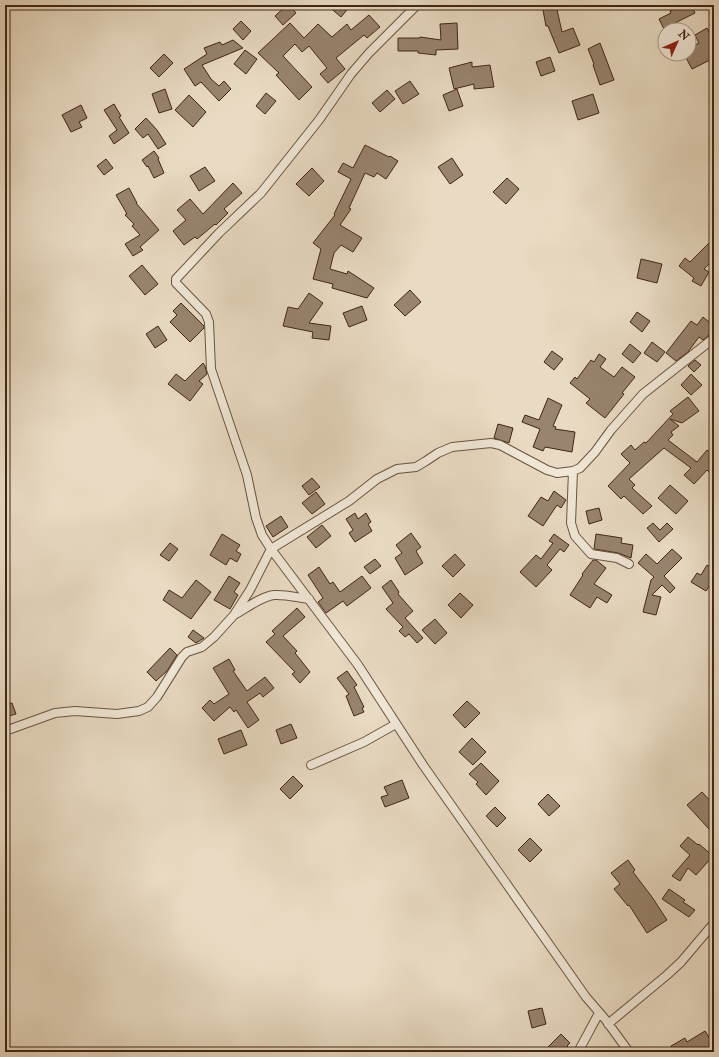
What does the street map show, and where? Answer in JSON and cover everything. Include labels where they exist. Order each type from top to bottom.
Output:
[{"type":"street","points":[[417,5],[369,53],[351,74],[319,120],[261,193],[214,239],[176,280],[176,283],[206,314],[209,322],[211,368],[247,475],[256,518],[262,535],[271,550],[358,665],[423,765],[586,997],[630,1052]]},
{"type":"street","points":[[5,731],[55,713],[75,711],[117,714],[139,711],[148,707],[157,697],[182,657],[187,652],[202,647],[214,637],[234,615],[250,590],[271,550],[349,501],[377,479],[397,469],[416,467],[438,453],[452,447],[491,443],[500,445],[557,474],[574,471],[580,468],[596,452],[611,430],[643,394],[714,338]]},
{"type":"street","points":[[574,471],[571,523],[575,536],[591,554],[616,558],[629,564]]},
{"type":"street","points":[[234,615],[266,597],[273,595],[309,599]]},
{"type":"street","points":[[311,765],[364,742],[396,724]]},
{"type":"street","points":[[608,1024],[681,962],[714,923]]},
{"type":"street","points":[[578,1052],[599,1013]]},
{"type":"building","points":[[287,5],[289,5],[296,13],[283,25],[275,16]]},
{"type":"building","points":[[327,5],[351,5],[341,17]]},
{"type":"building","points":[[542,5],[556,5],[562,32],[573,28],[580,45],[559,53],[548,26],[546,26]]},
{"type":"building","points":[[681,5],[691,5],[695,13],[677,22],[660,22],[659,19],[671,13],[670,11]]},
{"type":"building","points":[[369,15],[380,27],[367,38],[364,35],[336,58],[345,69],[328,83],[320,74],[327,68],[309,46],[302,52],[295,44],[283,56],[312,87],[299,100],[276,75],[279,73],[258,53],[290,23],[304,38],[318,24],[332,37],[347,24],[351,30]]},
{"type":"building","points":[[241,21],[251,31],[243,40],[233,29]]},
{"type":"building","points":[[457,23],[458,49],[436,50],[436,55],[418,53],[418,51],[398,51],[398,38],[420,37],[441,40],[440,24]]},
{"type":"building","points":[[707,28],[714,41],[714,58],[692,69],[688,62],[697,62],[697,44],[699,43],[697,34]]},
{"type":"building","points":[[233,40],[243,48],[202,65],[211,79],[219,86],[224,81],[231,89],[219,101],[201,82],[195,86],[184,69],[207,54],[204,48],[220,42],[222,45]]},
{"type":"building","points":[[600,43],[614,80],[600,85],[588,49]]},
{"type":"building","points":[[245,50],[257,59],[246,74],[234,64]]},
{"type":"building","points":[[164,54],[173,63],[159,77],[150,68]]},
{"type":"building","points":[[550,57],[555,71],[541,76],[536,62]]},
{"type":"building","points":[[472,62],[472,67],[490,65],[494,87],[474,89],[474,84],[454,89],[449,68]]},
{"type":"building","points":[[410,81],[419,94],[403,104],[395,91]]},
{"type":"building","points":[[165,89],[172,109],[159,113],[152,94]]},
{"type":"building","points":[[457,89],[463,106],[449,111],[443,95]]},
{"type":"building","points":[[387,90],[395,99],[380,112],[372,103]]},
{"type":"building","points":[[266,93],[276,101],[265,114],[256,106]]},
{"type":"building","points":[[593,94],[599,113],[578,120],[572,101]]},
{"type":"building","points":[[189,95],[206,112],[193,127],[175,110]]},
{"type":"building","points":[[114,104],[121,116],[119,117],[129,133],[114,144],[109,136],[117,130],[104,110]]},
{"type":"building","points":[[81,105],[87,118],[79,122],[82,127],[71,132],[62,115]]},
{"type":"building","points":[[146,118],[157,130],[166,144],[158,149],[148,134],[143,138],[135,129]]},
{"type":"building","points":[[365,145],[398,161],[386,179],[377,173],[374,177],[365,173],[349,208],[351,209],[340,225],[362,238],[353,252],[341,245],[334,253],[330,269],[347,274],[348,271],[374,288],[367,298],[332,288],[333,284],[313,279],[321,249],[313,243],[335,215],[334,214],[351,179],[338,172],[343,163],[353,168]]},
{"type":"building","points":[[154,151],[159,158],[158,159],[164,173],[154,178],[148,166],[147,167],[142,160]]},
{"type":"building","points":[[452,158],[463,175],[450,184],[438,167]]},
{"type":"building","points":[[106,159],[113,168],[104,175],[97,166]]},
{"type":"building","points":[[205,167],[215,181],[199,191],[190,176]]},
{"type":"building","points":[[312,168],[324,181],[309,196],[296,184]]},
{"type":"building","points":[[507,178],[519,189],[506,204],[493,192]]},
{"type":"building","points":[[233,183],[242,193],[224,209],[228,213],[216,225],[215,224],[197,239],[195,237],[184,245],[173,231],[186,220],[177,210],[190,199],[203,214]]},
{"type":"building","points":[[129,188],[136,203],[159,230],[140,247],[143,250],[133,256],[125,244],[140,235],[132,226],[134,224],[125,215],[127,214],[116,195]]},
{"type":"building","points":[[714,238],[714,259],[704,269],[709,272],[701,286],[692,281],[694,278],[679,266],[685,258],[690,262]]},
{"type":"building","points":[[641,259],[662,264],[657,283],[637,278]]},
{"type":"building","points":[[142,265],[158,284],[145,295],[129,276]]},
{"type":"building","points":[[410,290],[421,302],[405,316],[394,305]]},
{"type":"building","points":[[309,293],[323,303],[309,323],[331,326],[329,340],[312,338],[313,332],[283,326],[288,307],[298,309]]},
{"type":"building","points":[[181,303],[204,326],[204,328],[190,342],[170,322],[177,315],[173,311]]},
{"type":"building","points":[[362,306],[367,320],[349,327],[343,313]]},
{"type":"building","points":[[637,312],[650,321],[642,332],[630,322]]},
{"type":"building","points":[[703,317],[714,326],[708,336],[703,340],[699,337],[688,352],[676,361],[666,353],[691,321],[697,325]]},
{"type":"building","points":[[158,326],[167,340],[155,348],[146,334]]},
{"type":"building","points":[[652,342],[665,352],[657,362],[644,353]]},
{"type":"building","points":[[630,344],[641,353],[633,363],[622,354]]},
{"type":"building","points":[[552,351],[563,359],[554,370],[544,362]]},
{"type":"building","points":[[599,354],[606,359],[600,367],[614,377],[622,367],[635,377],[605,418],[586,403],[590,399],[570,383],[575,377],[577,379],[591,360],[594,362]]},
{"type":"building","points":[[695,360],[701,365],[694,372],[688,366]]},
{"type":"building","points":[[203,363],[207,374],[199,381],[203,384],[190,401],[168,384],[176,374],[185,381]]},
{"type":"building","points":[[691,374],[702,385],[691,395],[681,385]]},
{"type":"building","points":[[688,397],[699,411],[682,423],[670,419],[679,426],[671,432],[673,435],[668,440],[697,462],[707,450],[714,456],[714,465],[709,472],[707,470],[694,484],[684,475],[691,468],[664,448],[629,479],[635,485],[632,488],[652,506],[643,514],[624,496],[621,499],[608,486],[630,463],[621,454],[631,445],[635,450],[644,442],[646,443],[673,414],[670,411]]},
{"type":"building","points":[[548,398],[562,405],[553,426],[556,427],[555,429],[575,432],[572,452],[545,447],[543,451],[533,447],[540,429],[522,422],[525,415],[539,420]]},
{"type":"building","points":[[498,424],[513,428],[509,443],[494,438]]},
{"type":"building","points":[[312,478],[320,487],[309,495],[302,486]]},
{"type":"building","points":[[670,485],[688,501],[676,514],[658,498]]},
{"type":"building","points":[[554,491],[566,500],[561,508],[557,505],[543,526],[528,516],[541,497],[548,501]]},
{"type":"building","points":[[316,492],[325,504],[312,514],[302,503]]},
{"type":"building","points":[[599,508],[602,520],[589,524],[586,511]]},
{"type":"building","points":[[355,513],[358,519],[366,513],[371,522],[368,524],[372,531],[355,542],[349,533],[353,530],[346,519]]},
{"type":"building","points":[[281,516],[288,527],[273,537],[266,526]]},
{"type":"building","points":[[653,523],[660,530],[667,523],[673,529],[659,542],[647,528]]},
{"type":"building","points":[[322,525],[331,536],[316,548],[307,537]]},
{"type":"building","points":[[411,533],[421,547],[416,551],[423,563],[405,575],[395,558],[402,553],[396,545]]},
{"type":"building","points":[[222,534],[240,545],[236,551],[241,554],[237,562],[230,558],[226,565],[210,555]]},
{"type":"building","points":[[554,534],[569,545],[564,552],[560,549],[547,565],[552,570],[536,587],[520,572],[536,555],[541,559],[553,543],[549,541]]},
{"type":"building","points":[[596,534],[622,538],[621,543],[633,545],[631,558],[618,553],[594,549]]},
{"type":"building","points":[[170,543],[178,549],[169,561],[160,555]]},
{"type":"building","points":[[672,549],[682,558],[664,576],[675,588],[670,593],[662,585],[652,595],[661,597],[656,615],[643,612],[651,580],[654,577],[638,563],[646,554],[657,564]]},
{"type":"building","points":[[455,554],[465,565],[453,577],[442,566]]},
{"type":"building","points":[[375,559],[381,566],[370,574],[364,567]]},
{"type":"building","points":[[593,560],[596,560],[606,568],[594,584],[612,595],[607,603],[597,597],[590,608],[570,595],[583,575],[582,574]]},
{"type":"building","points":[[707,565],[714,570],[714,578],[706,591],[691,582],[697,573],[701,575]]},
{"type":"building","points":[[319,567],[330,584],[333,582],[340,592],[362,576],[371,588],[347,606],[343,601],[326,613],[318,602],[323,598],[308,575]]},
{"type":"building","points":[[229,576],[240,583],[234,592],[238,595],[230,609],[214,600]]},
{"type":"building","points":[[196,580],[211,592],[191,619],[163,600],[169,590],[182,598]]},
{"type":"building","points":[[391,580],[399,592],[398,594],[413,611],[405,618],[423,638],[417,643],[409,634],[405,637],[399,631],[403,627],[386,609],[393,603],[382,587]]},
{"type":"building","points":[[460,593],[473,605],[461,618],[448,605]]},
{"type":"building","points":[[297,608],[305,617],[283,636],[297,651],[295,653],[310,672],[300,683],[292,674],[295,672],[266,642],[275,634],[272,631]]},
{"type":"building","points":[[435,619],[447,633],[435,644],[422,630]]},
{"type":"building","points":[[193,630],[204,638],[196,643],[188,637]]},
{"type":"building","points":[[170,648],[177,655],[167,671],[156,681],[147,672]]},
{"type":"building","points":[[229,659],[235,670],[233,671],[247,691],[265,677],[274,688],[263,697],[260,693],[247,702],[259,720],[248,728],[236,710],[234,712],[230,707],[214,721],[202,708],[210,700],[214,704],[229,694],[213,668]]},
{"type":"building","points":[[347,671],[357,685],[354,687],[364,707],[362,708],[364,712],[354,716],[346,696],[349,694],[337,678]]},
{"type":"building","points":[[467,701],[480,713],[465,728],[453,715]]},
{"type":"building","points":[[12,703],[16,714],[5,717],[5,705]]},
{"type":"building","points":[[291,724],[297,738],[281,744],[276,730]]},
{"type":"building","points":[[241,730],[247,745],[224,754],[218,739]]},
{"type":"building","points":[[472,738],[486,752],[473,765],[459,752]]},
{"type":"building","points":[[481,763],[499,781],[486,795],[476,784],[478,782],[469,774]]},
{"type":"building","points":[[293,776],[303,786],[290,799],[280,789]]},
{"type":"building","points":[[402,780],[409,798],[385,807],[381,797],[388,795],[384,787]]},
{"type":"building","points":[[702,792],[714,805],[714,825],[709,829],[687,805]]},
{"type":"building","points":[[548,794],[560,806],[549,816],[538,804]]},
{"type":"building","points":[[495,807],[506,818],[497,827],[486,816]]},
{"type":"building","points":[[688,837],[713,856],[696,875],[688,868],[680,881],[672,876],[690,855],[680,846]]},
{"type":"building","points":[[530,838],[542,850],[530,862],[518,850]]},
{"type":"building","points":[[628,860],[635,870],[633,872],[667,920],[647,933],[629,905],[628,906],[614,889],[620,884],[611,873]]},
{"type":"building","points":[[669,889],[685,900],[683,902],[695,910],[689,917],[662,899]]},
{"type":"building","points":[[542,1008],[546,1024],[532,1028],[528,1011]]},
{"type":"building","points":[[705,1031],[714,1045],[714,1052],[674,1052],[671,1046],[685,1038],[687,1042]]},
{"type":"building","points":[[561,1034],[570,1043],[567,1046],[573,1052],[553,1052],[548,1047]]}]
